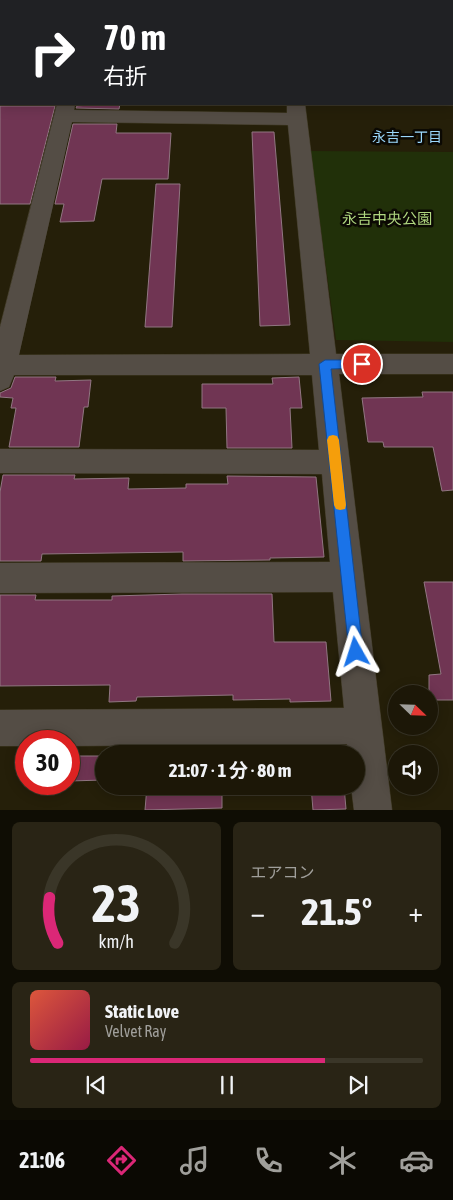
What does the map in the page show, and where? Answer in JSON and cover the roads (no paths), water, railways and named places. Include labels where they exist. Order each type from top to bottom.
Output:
[{"type":"street","points":[[373,810],[336,462],[325,364],[297,112],[65,110],[1,370],[325,364],[453,364]]},
{"type":"street","points":[[0,461],[336,462]]},
{"type":"street","points":[[0,578],[348,577]]},
{"type":"street","points":[[0,728],[364,726]]},
{"type":"district","name":"永吉一丁目","points":[[407,137]]},
{"type":"park label","name":"永吉中央公園","points":[[387,219]]}]
